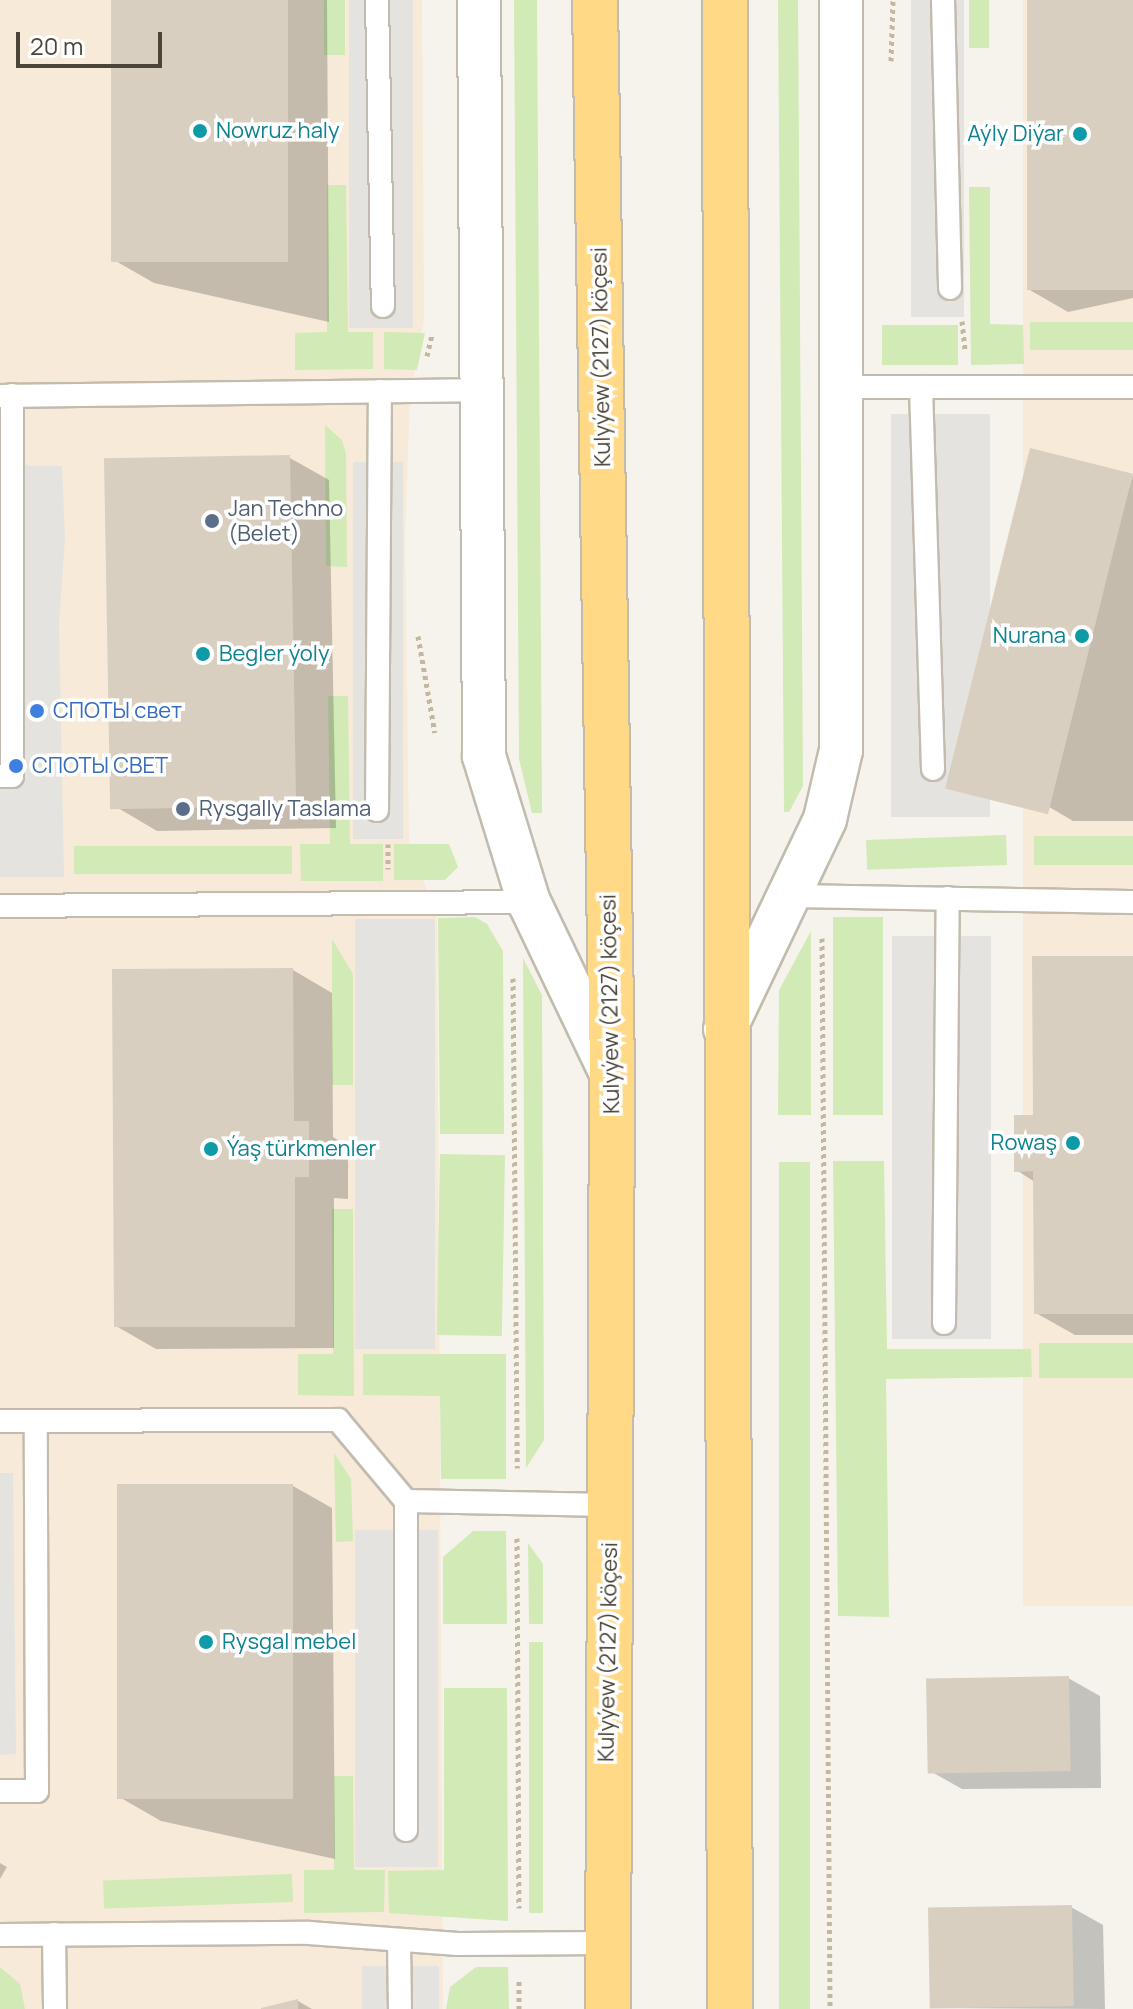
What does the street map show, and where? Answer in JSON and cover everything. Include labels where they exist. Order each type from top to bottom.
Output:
[{"type":"highway","name":"Kulyýew (2127) köçesi","points":[[595,0],[612,1075],[605,1943],[608,2009]]},
{"type":"highway","points":[[725,0],[725,1029],[730,2009]]},
{"type":"street","points":[[479,0],[484,756],[529,902],[612,1075]]},
{"type":"street","points":[[725,1029],[808,896],[841,750],[841,0]]},
{"type":"lane","points":[[377,0],[383,306]]},
{"type":"lane","points":[[943,0],[950,288]]},
{"type":"lane","points":[[840,387],[1133,387]]},
{"type":"lane","points":[[921,387],[933,769]]},
{"type":"lane","points":[[0,776],[12,776],[6,396],[483,390]]},
{"type":"lane","points":[[377,810],[380,391]]},
{"type":"lane","points":[[808,896],[1133,902]]},
{"type":"lane","points":[[944,1323],[948,898]]},
{"type":"lane","points":[[0,906],[529,902]]},
{"type":"lane","points":[[0,1421],[338,1420],[406,1501],[406,1830]]},
{"type":"lane","points":[[0,1791],[37,1791],[36,1421]]},
{"type":"lane","points":[[406,1501],[610,1505]]},
{"type":"lane","points":[[0,1935],[309,1933],[399,1940],[605,1943]]},
{"type":"lane","points":[[54,1934],[55,2009]]},
{"type":"lane","points":[[399,1940],[400,2009]]},
{"type":"path","points":[[891,76],[893,0]]},
{"type":"path","points":[[950,288],[964,326],[965,388]]},
{"type":"path","points":[[416,391],[433,325]]},
{"type":"path","points":[[417,620],[438,747]]},
{"type":"path","points":[[377,810],[388,844],[389,902]]},
{"type":"path","points":[[808,896],[830,2009]]},
{"type":"path","points":[[513,965],[519,2009]]},
{"type":"shaded area","points":[[0,0],[422,0],[424,320],[410,396],[405,537],[409,841],[437,918],[443,2009],[0,2009]]},
{"type":"shaded area","points":[[349,0],[413,0],[413,328],[349,328]]},
{"type":"shaded area","points":[[911,0],[964,0],[964,317],[911,317]]},
{"type":"shaded area","points":[[1023,0],[1133,0],[1133,1606],[1023,1606]]},
{"type":"shaded area","points":[[891,414],[990,414],[990,817],[891,817]]},
{"type":"shaded area","points":[[0,456],[30,466],[62,466],[65,539],[59,624],[64,877],[0,877]]},
{"type":"shaded area","points":[[353,462],[403,462],[403,839],[353,839]]},
{"type":"shaded area","points":[[355,919],[435,919],[435,1349],[355,1349]]},
{"type":"shaded area","points":[[892,936],[991,936],[991,1339],[892,1339]]},
{"type":"shaded area","points":[[0,1473],[13,1473],[16,1754],[0,1755]]},
{"type":"shaded area","points":[[355,1530],[438,1530],[438,1867],[355,1867]]},
{"type":"shaded area","points":[[362,1966],[439,1966],[439,2009],[362,2009]]},
{"type":"green space","points":[[324,0],[345,0],[345,55],[324,55]]},
{"type":"green space","points":[[514,0],[537,0],[542,813],[532,813],[519,759]]},
{"type":"green space","points":[[778,0],[798,0],[803,786],[789,812],[784,812]]},
{"type":"green space","points":[[969,0],[989,0],[989,48],[969,48]]},
{"type":"green space","points":[[327,185],[346,185],[348,332],[373,332],[373,369],[295,370],[295,333],[327,332]]},
{"type":"green space","points":[[969,187],[990,187],[990,324],[1023,325],[1024,364],[971,365]]},
{"type":"green space","points":[[1030,322],[1133,322],[1133,350],[1030,350]]},
{"type":"green space","points":[[882,325],[958,325],[958,365],[882,365]]},
{"type":"green space","points":[[384,332],[425,333],[417,370],[384,369]]},
{"type":"green space","points":[[325,425],[342,440],[346,454],[347,567],[326,566]]},
{"type":"green space","points":[[328,696],[348,696],[350,844],[383,844],[383,881],[301,881],[300,844],[330,844]]},
{"type":"green space","points":[[1006,835],[1007,865],[867,870],[866,840]]},
{"type":"green space","points":[[1034,836],[1133,836],[1133,865],[1034,865]]},
{"type":"green space","points":[[394,844],[449,844],[458,867],[445,880],[394,880]]},
{"type":"green space","points":[[74,846],[292,846],[292,874],[74,874]]},
{"type":"green space","points":[[475,917],[487,924],[503,951],[504,1134],[440,1134],[438,918]]},
{"type":"green space","points":[[833,917],[883,917],[883,1115],[833,1115]]},
{"type":"green space","points":[[811,931],[811,1115],[778,1115],[779,990]]},
{"type":"green space","points":[[332,939],[353,974],[353,1085],[332,1085]]},
{"type":"green space","points":[[523,958],[542,995],[544,1440],[526,1468]]},
{"type":"green space","points":[[440,1154],[505,1155],[502,1336],[437,1335]]},
{"type":"green space","points":[[833,1161],[884,1161],[887,1349],[1031,1349],[1032,1377],[886,1379],[889,1617],[838,1616]]},
{"type":"green space","points":[[779,1162],[810,1162],[810,2009],[779,2009]]},
{"type":"green space","points":[[332,1209],[353,1209],[354,1396],[298,1395],[298,1354],[333,1354]]},
{"type":"green space","points":[[1039,1343],[1133,1343],[1133,1378],[1039,1378]]},
{"type":"green space","points":[[363,1354],[506,1354],[506,1479],[441,1479],[440,1396],[363,1395]]},
{"type":"green space","points":[[334,1453],[351,1479],[353,1541],[336,1542]]},
{"type":"green space","points":[[473,1531],[506,1531],[507,1624],[443,1624],[443,1557]]},
{"type":"green space","points":[[528,1543],[543,1564],[543,1624],[529,1624]]},
{"type":"green space","points":[[529,1642],[543,1642],[543,1913],[529,1913]]},
{"type":"green space","points":[[444,1688],[507,1688],[508,1921],[389,1913],[388,1871],[444,1870]]},
{"type":"green space","points":[[334,1776],[353,1776],[354,1870],[385,1870],[384,1912],[304,1913],[304,1870],[334,1870]]},
{"type":"green space","points":[[292,1874],[293,1902],[104,1909],[103,1881]]},
{"type":"green space","points":[[0,1967],[20,1984],[25,2009],[0,2009]]},
{"type":"green space","points":[[476,1967],[508,1967],[509,2009],[446,2009],[450,1987]]},
{"type":"building","name":"Nowruz haly","points":[[111,0],[288,0],[288,262],[111,262]]},
{"type":"building","name":"Aýly Diýar","points":[[1027,0],[1133,0],[1133,290],[1027,290]]},
{"type":"building","points":[[1030,448],[1133,474],[1048,814],[945,789]]},
{"type":"building","name":"Begler ýoly","points":[[290,455],[296,806],[110,809],[104,458]]},
{"type":"building","name":"Rowaş","points":[[1032,956],[1133,956],[1133,1314],[1034,1314],[1033,1171],[1014,1172],[1014,1115],[1033,1115]]},
{"type":"building","name":"Ýaş türkmenler","points":[[293,968],[294,1121],[309,1121],[309,1177],[295,1177],[295,1327],[114,1327],[112,969]]},
{"type":"building","name":"Rysgal mebel","points":[[117,1484],[293,1484],[293,1799],[117,1799]]},
{"type":"building","points":[[1069,1676],[1071,1771],[928,1773],[926,1678]]},
{"type":"building","points":[[1072,1905],[1074,2006],[930,2008],[928,1908]]},
{"type":"building","points":[[298,1999],[298,2009],[261,2009],[261,2008]]},
{"type":"place","name":"Nowruz haly","points":[[200,131]]},
{"type":"place","name":"Aýly Diýar","points":[[1080,134]]},
{"type":"place","name":"Jan Techno (Belet)","points":[[212,521]]},
{"type":"place","name":"Nurana","points":[[1082,636]]},
{"type":"place","name":"Begler ýoly","points":[[203,654]]},
{"type":"place","name":"СПОТЫ свет","points":[[37,711]]},
{"type":"place","name":"СПОТЫ СВЕТ","points":[[16,766]]},
{"type":"place","name":"Rysgally Taslama","points":[[183,809]]},
{"type":"place","name":"Rowaş","points":[[1073,1143]]},
{"type":"place","name":"Ýaş türkmenler","points":[[211,1149]]},
{"type":"place","name":"Rysgal mebel","points":[[206,1642]]}]
